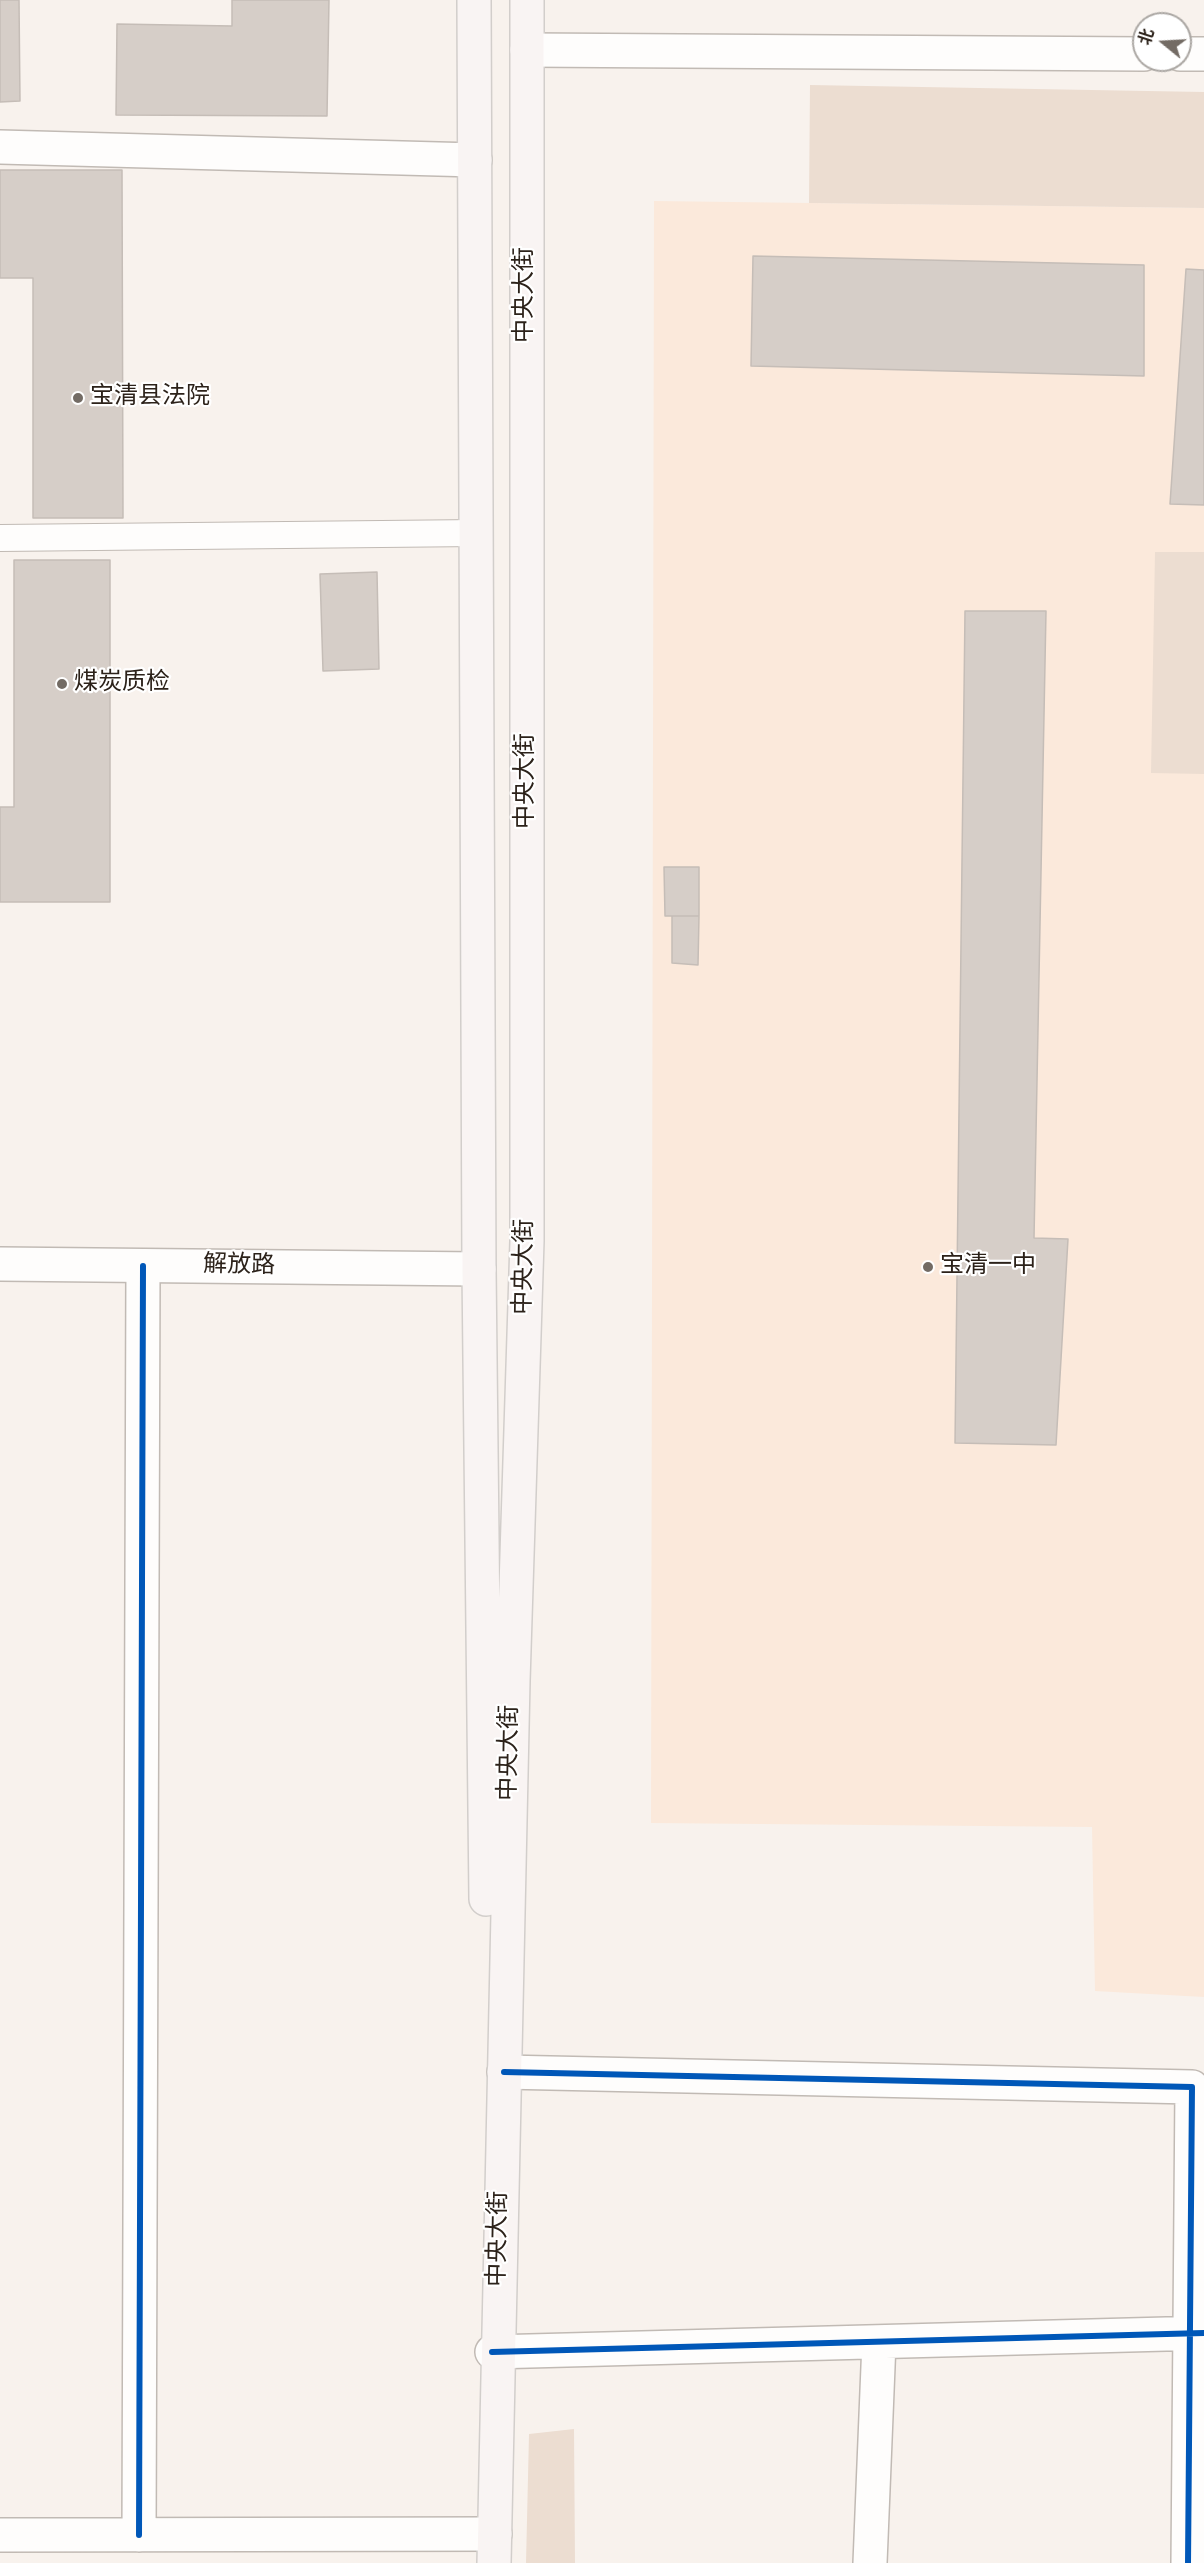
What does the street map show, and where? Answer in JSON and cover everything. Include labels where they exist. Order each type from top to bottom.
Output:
[{"type":"main road","name":"中央大街","points":[[474,0],[479,1269],[495,2352],[494,2549]]},
{"type":"main road","name":"中央大街","points":[[495,2352],[527,1241],[527,0]]},
{"type":"street","points":[[527,50],[1132,54]]},
{"type":"street","points":[[0,147],[475,160]]},
{"type":"street","name":"解放路","points":[[0,1264],[479,1269]]},
{"type":"street","points":[[139,2535],[143,1266]]},
{"type":"street","points":[[504,2072],[1192,2087],[1197,2333],[1188,2563]]},
{"type":"street","points":[[495,2352],[1197,2333]]},
{"type":"street","points":[[870,2563],[879,2342]]},
{"type":"street","points":[[0,2535],[139,2535],[494,2549]]},
{"type":"lane","points":[[0,538],[477,533]]},
{"type":"shaded area","points":[[810,85],[1204,92],[1204,208],[809,203]]},
{"type":"shaded area","name":"宝清一中","points":[[654,201],[1204,208],[1204,1997],[1095,1991],[1092,1827],[651,1823]]},
{"type":"shaded area","points":[[1155,552],[1204,552],[1204,774],[1151,773]]},
{"type":"shaded area","points":[[574,2429],[575,2563],[526,2563],[529,2434]]},
{"type":"building","points":[[0,0],[19,0],[20,101],[0,102]]},
{"type":"building","points":[[232,0],[329,0],[327,116],[116,115],[117,24],[232,26]]},
{"type":"building","name":"宝清县法院","points":[[0,170],[122,170],[123,518],[33,518],[33,278],[0,278]]},
{"type":"building","points":[[753,256],[1144,265],[1144,376],[751,366]]},
{"type":"building","points":[[1186,269],[1204,270],[1204,505],[1170,504]]},
{"type":"building","name":"煤炭质检","points":[[14,560],[110,560],[110,902],[0,902],[0,807],[14,807]]},
{"type":"building","points":[[377,572],[379,669],[323,671],[320,574]]},
{"type":"building","points":[[965,611],[1046,611],[1034,1238],[1068,1239],[1056,1445],[955,1443]]},
{"type":"building","points":[[664,867],[699,867],[699,916],[665,916]]},
{"type":"building","points":[[672,916],[699,916],[698,965],[672,963]]},
{"type":"cycle path","points":[[139,2535],[143,1266]]},
{"type":"cycle path","points":[[504,2072],[1192,2087],[1188,2563]]},
{"type":"cycle path","points":[[492,2352],[1204,2333]]},
{"type":"place","name":"宝清县法院","points":[[78,398]]},
{"type":"place","name":"煤炭质检","points":[[62,684]]},
{"type":"place","name":"宝清一中","points":[[928,1267]]}]
